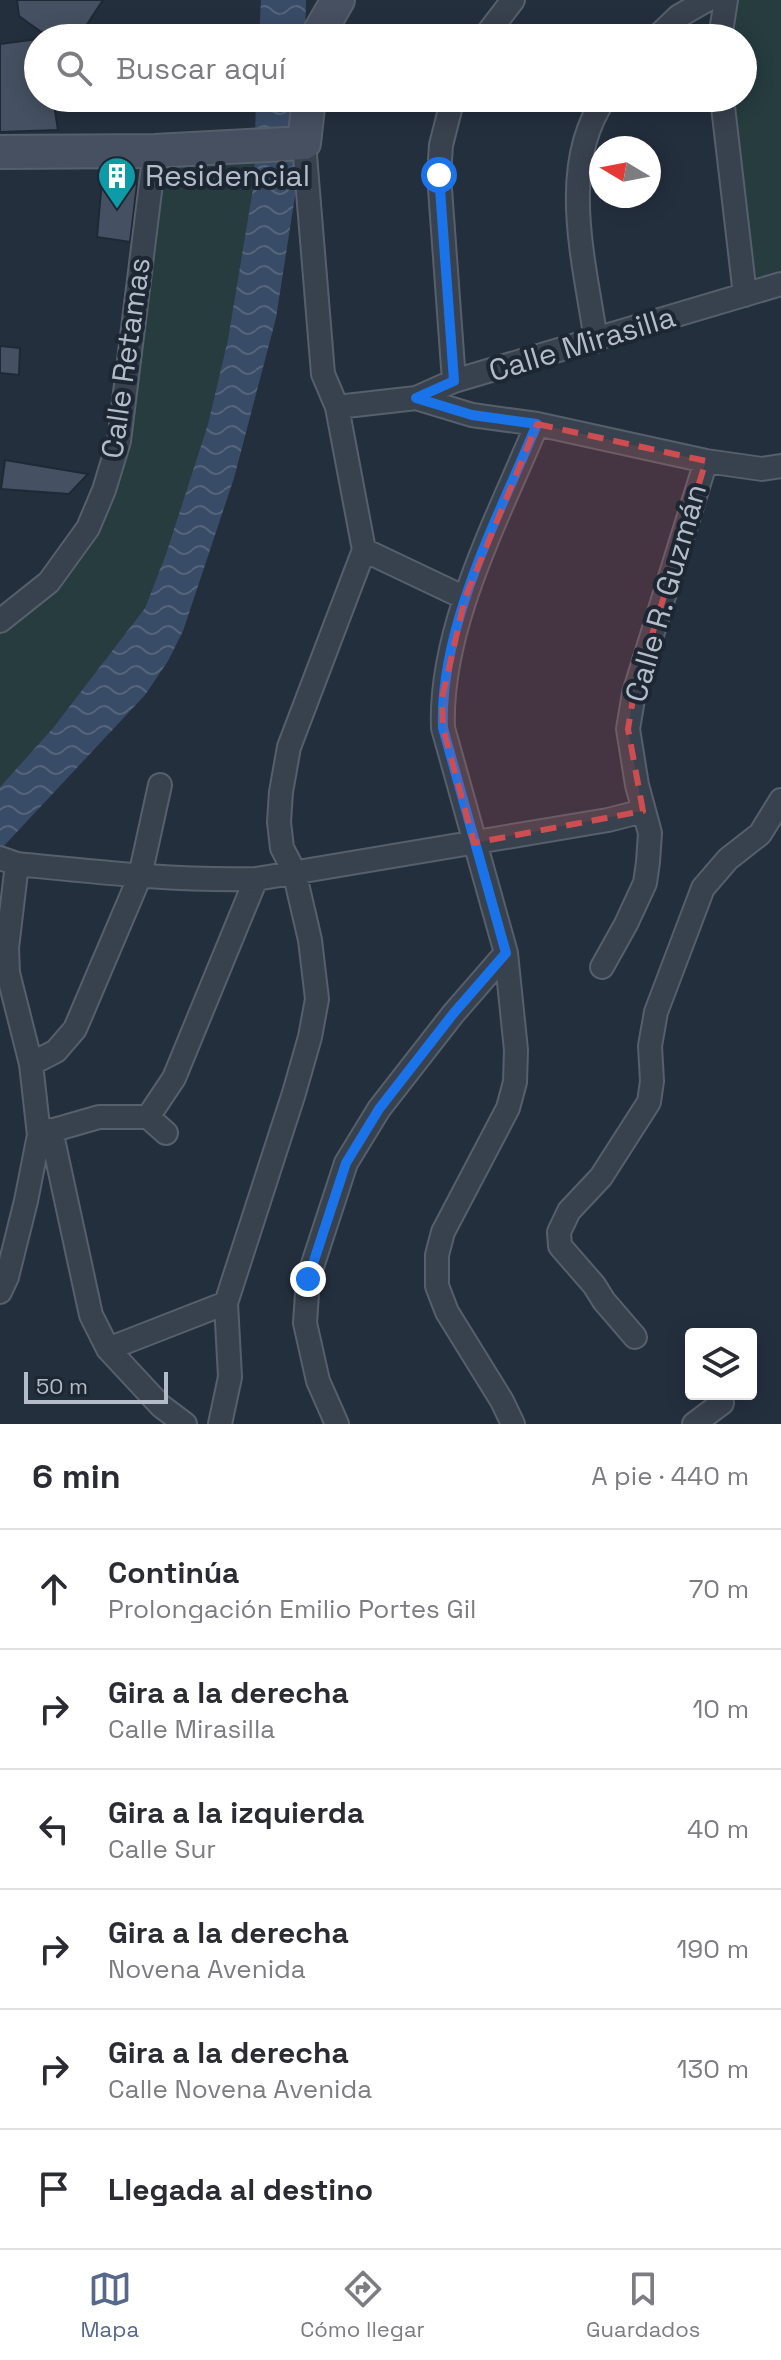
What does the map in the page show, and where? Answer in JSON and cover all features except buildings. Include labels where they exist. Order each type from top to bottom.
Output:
[{"type":"street","points":[[316,0],[316,24]]},
{"type":"street","points":[[324,24],[338,0]]},
{"type":"street","points":[[495,24],[513,0]]},
{"type":"street","points":[[671,24],[707,0]]},
{"type":"street","points":[[722,24],[726,0]]},
{"type":"street","points":[[220,1424],[230,1377],[226,1303],[298,1079],[317,999],[310,940],[294,871],[282,848],[279,822],[281,792],[289,747],[364,550],[337,407],[323,374],[300,142],[306,112]]},
{"type":"street","points":[[449,112],[441,145],[439,175],[454,381]]},
{"type":"street","points":[[595,112],[580,151],[580,232],[596,341]]},
{"type":"street","points":[[724,112],[745,295]]},
{"type":"street","points":[[0,152],[155,151],[300,142]]},
{"type":"street","name":"Calle Retamas","points":[[0,621],[49,582],[88,528],[104,490],[119,441],[155,151]]},
{"type":"street","name":"Calle Mirasilla","points":[[337,407],[416,398],[454,381],[781,284]]},
{"type":"street","points":[[416,398],[472,415],[537,424],[706,461],[762,469],[781,466]]},
{"type":"street","points":[[513,1424],[447,1312],[437,1286],[437,1255],[443,1232],[508,1108],[515,1082],[516,1050],[506,953],[443,728],[442,698],[465,598],[537,424]]},
{"type":"street","name":"Calle R. Guzmán","points":[[602,967],[645,883],[650,833],[628,729],[634,693],[706,461]]},
{"type":"street","points":[[364,550],[465,598]]},
{"type":"street","points":[[31,1064],[56,1051],[75,1029],[140,876],[160,785]]},
{"type":"street","points":[[635,1337],[560,1246],[559,1232],[569,1211],[601,1177],[649,1102],[652,1081],[650,1046],[656,1012],[703,888],[728,859],[760,834],[781,800]]},
{"type":"street","points":[[185,1424],[161,1406],[108,1349],[91,1315],[31,1064],[4,981],[8,861],[197,881],[256,879],[608,820],[643,811]]},
{"type":"street","points":[[148,1117],[174,1078],[256,879]]},
{"type":"street","points":[[337,1424],[318,1381],[305,1323],[308,1279],[346,1163],[379,1109],[453,1014],[506,953]]},
{"type":"street","points":[[45,1132],[99,1117],[148,1117],[166,1133]]},
{"type":"street","points":[[0,1292],[7,1277],[45,1132]]},
{"type":"street","points":[[108,1349],[226,1303]]},
{"type":"street","points":[[694,1424],[722,1403]]},
{"type":"highlighted area","points":[[537,424],[706,461],[634,693],[628,729],[643,811],[474,843],[443,728],[442,698],[465,598]]},
{"type":"green space","points":[[726,0],[781,0],[781,284],[745,295],[724,112],[757,112],[757,24],[722,24]]},
{"type":"green space","points":[[255,146],[254,182],[228,339],[208,424],[145,608],[53,728],[0,787],[0,621],[12,614],[104,490],[155,151]]},
{"type":"water","points":[[261,0],[306,0],[305,24],[260,24]]},
{"type":"water","points":[[256,112],[300,112],[295,196],[276,318],[234,478],[183,631],[168,661],[145,695],[0,850],[0,787],[53,728],[145,608],[166,554],[208,424],[228,339],[254,182]]},
{"type":"place","name":"Residencial","points":[[117,210]]},
{"type":"route","points":[[308,1279],[346,1163],[379,1109],[453,1014],[506,953],[443,728],[442,698],[465,598],[537,424],[472,415],[416,398],[454,381],[439,175]]}]
